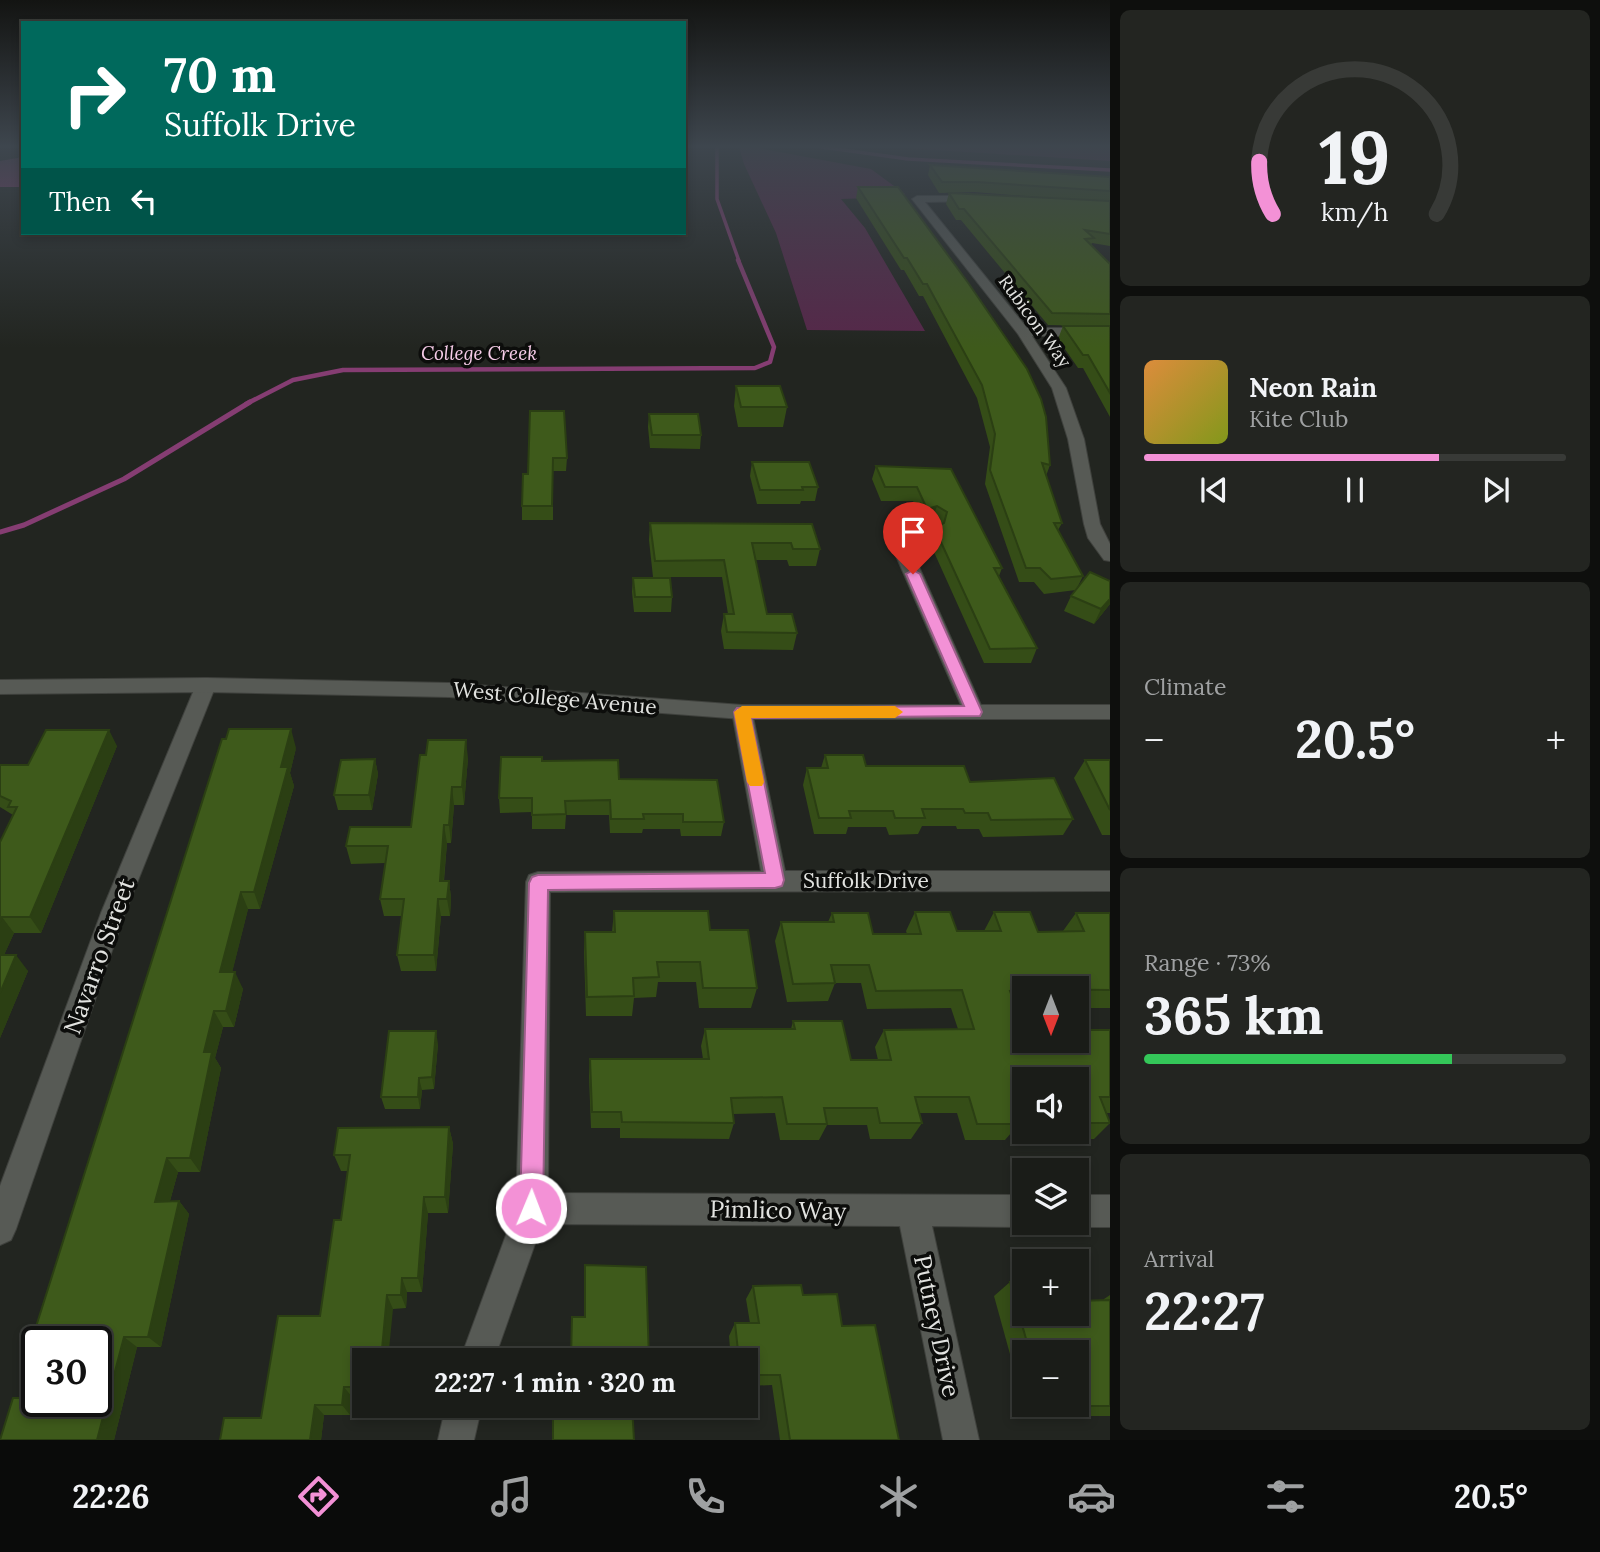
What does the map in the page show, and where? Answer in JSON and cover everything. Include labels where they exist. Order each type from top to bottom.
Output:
[{"type":"street","name":"Rubicon Way","points":[[929,214],[1023,332],[1059,388],[1076,439],[1092,524],[1097,538],[1110,556]]},
{"type":"street","points":[[1023,332],[1110,332]]},
{"type":"street","points":[[931,527],[931,533],[900,537],[902,549],[974,712]]},
{"type":"street","name":"West College Avenue","points":[[0,687],[205,685],[449,690],[742,712],[1110,712]]},
{"type":"street","name":"Navarro Street","points":[[0,1229],[113,913],[205,685]]},
{"type":"street","points":[[742,712],[775,880]]},
{"type":"street","name":"Suffolk Drive","points":[[531,1208],[538,883],[775,880],[1110,881]]},
{"type":"street","points":[[481,1348],[531,1208]]},
{"type":"street","name":"Pimlico Way","points":[[531,1208],[1012,1211]]},
{"type":"street","points":[[1089,1211],[1110,1211]]},
{"type":"street","name":"Putney Drive","points":[[913,1212],[961,1440]]},
{"type":"street","points":[[456,1440],[461,1418]]},
{"type":"shaded area","points":[[767,214],[854,214],[865,228],[925,331],[807,330],[776,233]]},
{"type":"building","points":[[876,214],[918,214],[1027,369],[1046,417],[1050,465],[1042,463],[1062,523],[1054,523],[1083,576],[1051,579],[1040,568],[1026,568],[990,470],[995,434],[982,385],[927,284],[923,284],[907,258],[904,258]]},
{"type":"building","points":[[968,214],[1110,214],[1110,234],[1085,230],[1094,238],[1085,239],[1110,264],[1110,314],[1052,313]]},
{"type":"building","points":[[1063,326],[1110,326],[1110,393],[1088,355],[1083,355]]},
{"type":"building","points":[[736,386],[780,386],[787,407],[741,407]]},
{"type":"building","points":[[530,411],[564,411],[567,458],[553,458],[552,506],[522,506],[523,474],[528,474]]},
{"type":"building","points":[[649,414],[698,414],[701,435],[652,435]]},
{"type":"building","points":[[752,462],[809,462],[818,487],[802,487],[803,490],[760,490]]},
{"type":"building","points":[[876,466],[951,469],[1002,568],[994,568],[1037,648],[990,649],[934,527],[944,523],[947,512],[937,506],[927,509],[917,487],[885,487]]},
{"type":"building","points":[[650,523],[812,524],[820,549],[793,549],[791,543],[752,543],[767,614],[792,614],[797,633],[727,632],[724,614],[734,614],[724,560],[655,561]]},
{"type":"building","points":[[1090,572],[1110,581],[1110,599],[1101,609],[1071,596]]},
{"type":"building","points":[[633,578],[670,578],[672,597],[635,597]]},
{"type":"building","points":[[229,729],[291,729],[281,767],[288,767],[254,892],[241,892],[220,972],[235,972],[226,1011],[214,1011],[204,1052],[212,1052],[190,1158],[167,1158],[155,1202],[179,1201],[148,1337],[124,1337],[112,1383],[112,1326],[36,1326],[222,739],[226,739]]},
{"type":"building","points":[[46,730],[109,730],[30,917],[2,917],[0,922],[0,842],[17,807],[8,807],[11,801],[0,796],[0,765],[28,765]]},
{"type":"building","points":[[428,740],[466,740],[462,787],[452,787],[449,825],[444,825],[440,881],[449,881],[447,899],[438,899],[434,955],[397,955],[404,899],[380,899],[388,846],[346,846],[350,827],[411,827],[420,755],[426,755]]},
{"type":"building","points":[[825,755],[863,755],[866,766],[964,766],[970,782],[1054,778],[1073,819],[991,820],[988,813],[965,813],[963,809],[922,809],[925,818],[895,818],[893,811],[849,811],[851,818],[819,818],[807,768],[828,768]]},
{"type":"building","points":[[501,757],[542,757],[542,761],[618,760],[619,779],[717,780],[724,822],[683,822],[683,814],[643,814],[644,819],[611,819],[610,800],[565,801],[566,814],[532,815],[532,798],[499,798]]},
{"type":"building","points":[[375,759],[369,795],[334,795],[341,760]]},
{"type":"building","points":[[1085,760],[1110,760],[1110,810]]},
{"type":"building","points":[[614,911],[708,911],[710,930],[748,930],[757,988],[703,988],[700,962],[657,962],[659,977],[633,978],[634,996],[587,997],[585,932],[615,932]]},
{"type":"building","points":[[915,912],[950,912],[957,931],[1001,931],[994,912],[1030,912],[1038,932],[1084,931],[1076,913],[1110,913],[1110,990],[1089,990],[1089,976],[1012,976],[1010,991],[1012,1054],[1088,1054],[1089,1030],[1110,1030],[1110,1097],[1100,1097],[1110,1123],[1089,1123],[1089,1067],[1012,1067],[1012,1124],[977,1124],[969,1097],[915,1097],[922,1123],[880,1123],[877,1108],[824,1108],[827,1124],[787,1124],[782,1097],[731,1098],[734,1123],[622,1122],[621,1112],[592,1112],[590,1059],[709,1059],[705,1029],[795,1029],[793,1021],[842,1021],[851,1060],[891,1060],[884,1030],[974,1029],[962,990],[876,991],[869,965],[831,965],[835,983],[793,984],[781,922],[834,922],[832,913],[868,913],[873,934],[921,934]]},
{"type":"building","points":[[0,955],[16,955],[0,993]]},
{"type":"building","points":[[389,1031],[436,1031],[432,1077],[419,1078],[418,1097],[381,1097]]},
{"type":"building","points":[[449,1127],[445,1197],[424,1197],[418,1278],[402,1278],[401,1295],[387,1295],[382,1348],[352,1348],[352,1387],[344,1387],[342,1405],[315,1405],[310,1440],[220,1440],[224,1418],[261,1418],[278,1316],[320,1316],[334,1220],[341,1220],[350,1155],[334,1155],[338,1128]]},
{"type":"building","points":[[585,1265],[646,1267],[649,1348],[571,1348],[572,1317],[585,1317]]},
{"type":"building","points":[[801,1285],[803,1295],[837,1294],[842,1326],[875,1325],[899,1440],[790,1440],[780,1375],[758,1375],[758,1348],[738,1348],[735,1323],[759,1323],[753,1286]]},
{"type":"building","points":[[1110,1300],[1110,1406],[1089,1406],[1089,1340],[1026,1340],[1022,1326],[1089,1326],[1089,1301]]},
{"type":"building","points":[[13,1398],[21,1398],[21,1417],[103,1417],[97,1440],[0,1440]]},
{"type":"building","points":[[553,1418],[633,1418],[634,1440],[553,1440]]},
{"type":"waterway","name":"College Creek","points":[[722,214],[739,261]]},
{"type":"waterway","name":"College Creek","points":[[246,404],[293,380],[343,370],[755,368],[770,362],[774,347],[738,260]]},
{"type":"waterway","name":"College Creek","points":[[0,532],[24,525],[124,479],[250,402]]},
{"type":"slow traffic","points":[[756,782],[742,712],[895,712]]},
{"type":"route","points":[[531,1208],[538,883],[775,880],[742,712],[974,712],[913,574]]}]
